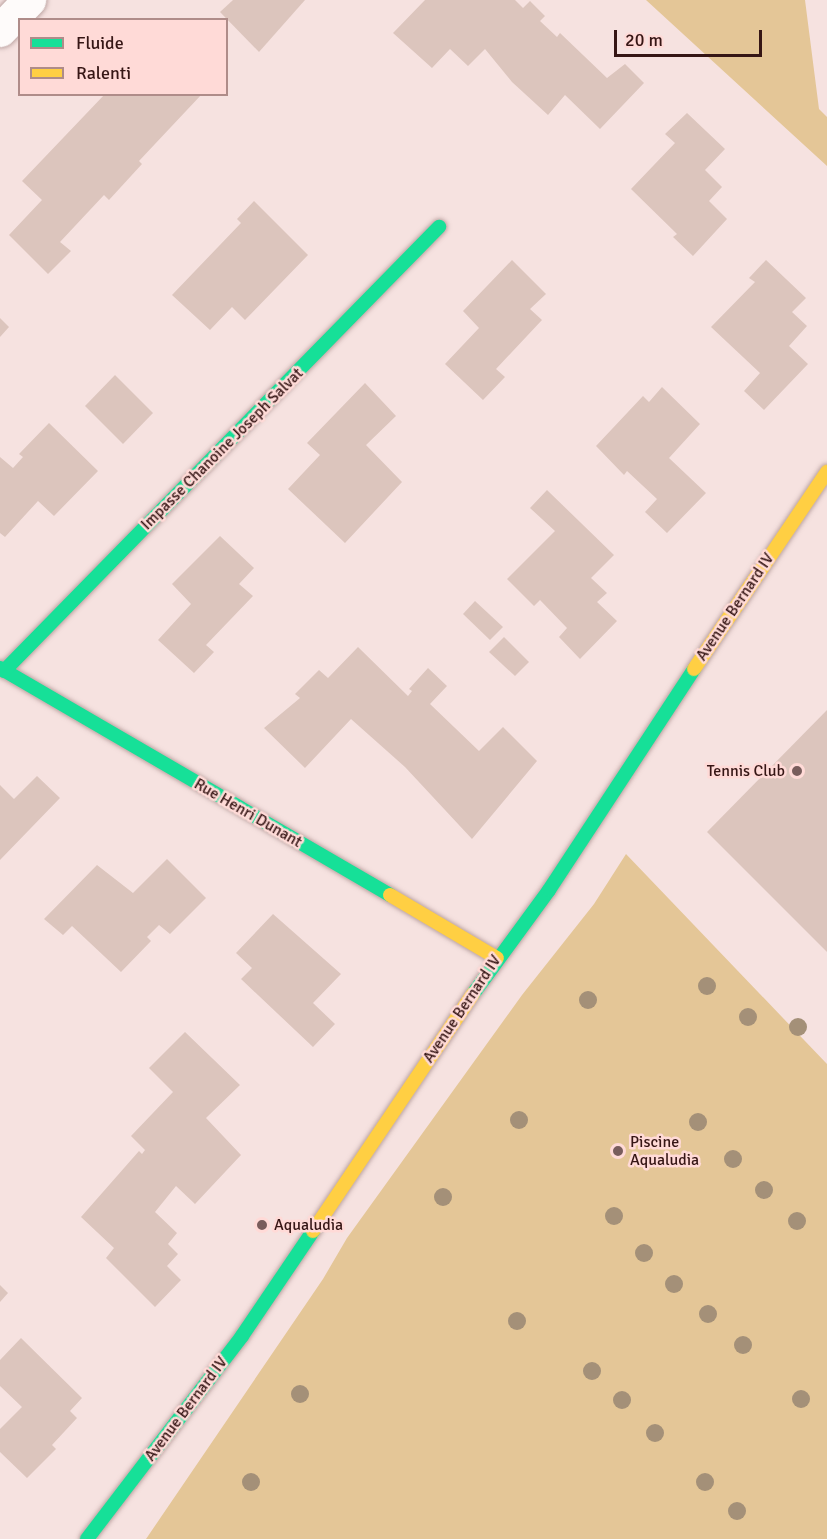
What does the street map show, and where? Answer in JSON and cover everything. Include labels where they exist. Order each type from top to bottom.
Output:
[{"type":"street","points":[[0,30],[29,0]]},
{"type":"street","name":"Impasse Chanoine Joseph Salvat","points":[[2,669],[440,227]]},
{"type":"street","name":"Avenue Bernard IV","points":[[87,1539],[242,1336],[497,958],[549,890],[639,749],[827,472]]},
{"type":"street","name":"Rue Henri Dunant","points":[[2,669],[497,958]]},
{"type":"shaded area","points":[[646,0],[805,0],[819,109],[827,117],[827,166]]},
{"type":"shaded area","name":"Piscine Aqualudia","points":[[626,854],[827,1064],[827,1539],[146,1539],[323,1279],[347,1238],[522,995],[594,904]]},
{"type":"building","points":[[233,0],[305,0],[259,52],[220,12]]},
{"type":"building","points":[[425,0],[515,0],[523,8],[530,1],[545,16],[540,21],[557,37],[560,33],[607,78],[625,64],[644,83],[600,129],[565,95],[548,115],[512,82],[485,49],[468,66],[450,49],[432,68],[393,33]]},
{"type":"building","points":[[103,96],[200,96],[139,161],[142,164],[109,200],[104,195],[60,242],[71,251],[48,274],[9,235],[42,200],[22,181]]},
{"type":"building","points":[[687,113],[725,149],[705,170],[722,187],[709,201],[727,219],[693,256],[673,237],[677,234],[631,189],[675,143],[665,134]]},
{"type":"building","points":[[254,201],[308,255],[245,320],[232,307],[210,330],[172,295],[241,223],[237,219]]},
{"type":"building","points":[[512,260],[546,294],[530,309],[542,320],[496,369],[505,377],[483,400],[445,364],[479,328],[463,311]]},
{"type":"building","points":[[766,260],[806,298],[792,312],[807,326],[789,346],[808,364],[764,410],[744,391],[760,373],[711,327],[755,282],[749,278]]},
{"type":"building","points":[[0,318],[9,327],[0,337]]},
{"type":"building","points":[[115,375],[153,413],[123,444],[85,406]]},
{"type":"building","points":[[365,383],[396,416],[366,445],[402,482],[345,543],[288,489],[320,455],[307,443]]},
{"type":"building","points":[[662,387],[700,424],[669,458],[706,493],[667,533],[645,512],[657,499],[627,471],[624,475],[596,446],[643,396],[649,402]]},
{"type":"building","points":[[49,423],[98,471],[54,516],[38,501],[5,537],[0,533],[0,457],[13,468],[23,457],[19,454]]},
{"type":"building","points":[[547,490],[614,555],[591,578],[607,593],[597,602],[617,621],[580,659],[559,637],[567,628],[540,600],[534,606],[507,579],[555,531],[530,508]]},
{"type":"building","points":[[220,536],[254,568],[239,584],[253,596],[206,645],[214,652],[194,673],[158,640],[191,604],[172,584]]},
{"type":"building","points":[[475,601],[503,627],[490,640],[463,614]]},
{"type":"building","points":[[504,637],[529,662],[515,676],[489,652]]},
{"type":"building","points":[[358,647],[408,696],[412,691],[409,689],[428,668],[447,686],[430,704],[479,751],[503,727],[537,761],[472,839],[405,767],[351,719],[305,768],[264,728],[300,698],[295,694],[319,670],[328,678]]},
{"type":"building","name":"Tennis Club","points":[[827,710],[827,952],[707,832]]},
{"type":"building","points":[[37,776],[60,798],[0,860],[0,785],[14,799]]},
{"type":"building","points":[[167,859],[206,898],[170,934],[159,925],[147,937],[151,941],[121,972],[72,926],[63,935],[44,919],[97,865],[133,893]]},
{"type":"building","points":[[273,914],[341,974],[313,1003],[335,1024],[313,1047],[241,979],[252,968],[236,953]]},
{"type":"building","points":[[185,1032],[240,1085],[206,1118],[241,1155],[195,1204],[176,1186],[155,1212],[177,1233],[168,1244],[178,1254],[167,1266],[181,1280],[155,1307],[106,1258],[114,1248],[81,1217],[139,1151],[142,1154],[145,1150],[131,1136],[173,1092],[149,1068]]},
{"type":"building","points":[[0,1285],[8,1293],[0,1302]]},
{"type":"building","points":[[21,1338],[82,1398],[70,1411],[77,1418],[52,1445],[56,1449],[27,1478],[0,1452],[0,1429],[22,1407],[0,1386],[0,1360]]},
{"type":"traffic: fast","points":[[4,671],[439,227]]},
{"type":"traffic: fast","points":[[0,668],[390,895]]},
{"type":"traffic: fast","points":[[473,994],[549,890],[694,669]]},
{"type":"traffic: fast","points":[[87,1539],[242,1336],[313,1231]]},
{"type":"traffic: slow","points":[[694,669],[827,472]]},
{"type":"traffic: slow","points":[[390,895],[497,958]]},
{"type":"traffic: slow","points":[[313,1231],[473,994]]},
{"type":"place","name":"Tennis Club","points":[[797,771]]},
{"type":"place","name":"Piscine Aqualudia","points":[[618,1151]]},
{"type":"place","name":"Aqualudia","points":[[262,1225]]}]
